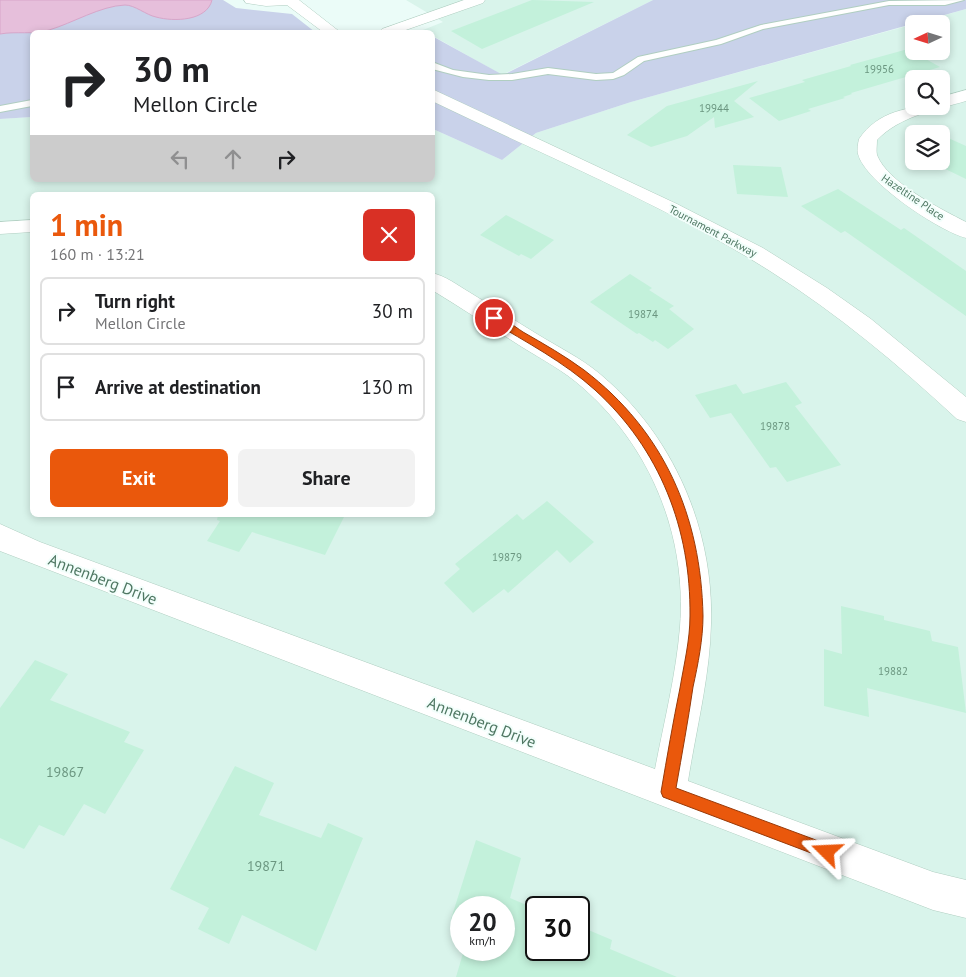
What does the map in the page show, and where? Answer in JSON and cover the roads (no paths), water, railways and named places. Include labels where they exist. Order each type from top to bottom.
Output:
[{"type":"street","points":[[251,0],[266,2],[291,0],[329,30]]},
{"type":"street","points":[[393,30],[478,0]]},
{"type":"street","name":"Tournament Parkway","points":[[435,95],[696,220],[744,246],[797,278],[854,317],[914,364],[966,412]]},
{"type":"street","points":[[950,100],[966,95]]},
{"type":"street","name":"Hazeltine Place","points":[[907,115],[880,125],[871,134],[867,153],[876,172],[892,186],[966,231]]},
{"type":"street","points":[[0,228],[30,226]]},
{"type":"street","points":[[435,282],[571,366],[598,386],[625,413],[650,447],[672,486],[687,529],[695,572],[696,617],[692,658],[668,792]]},
{"type":"street","name":"Annenberg Drive","points":[[0,537],[30,551],[668,792],[933,891],[966,899]]},
{"type":"lane","points":[[435,66],[450,72],[498,78],[549,71],[589,77],[614,76],[621,74],[641,59],[718,42],[780,23],[889,3],[945,3],[960,0]]},
{"type":"lane","points":[[0,110],[30,103]]}]
